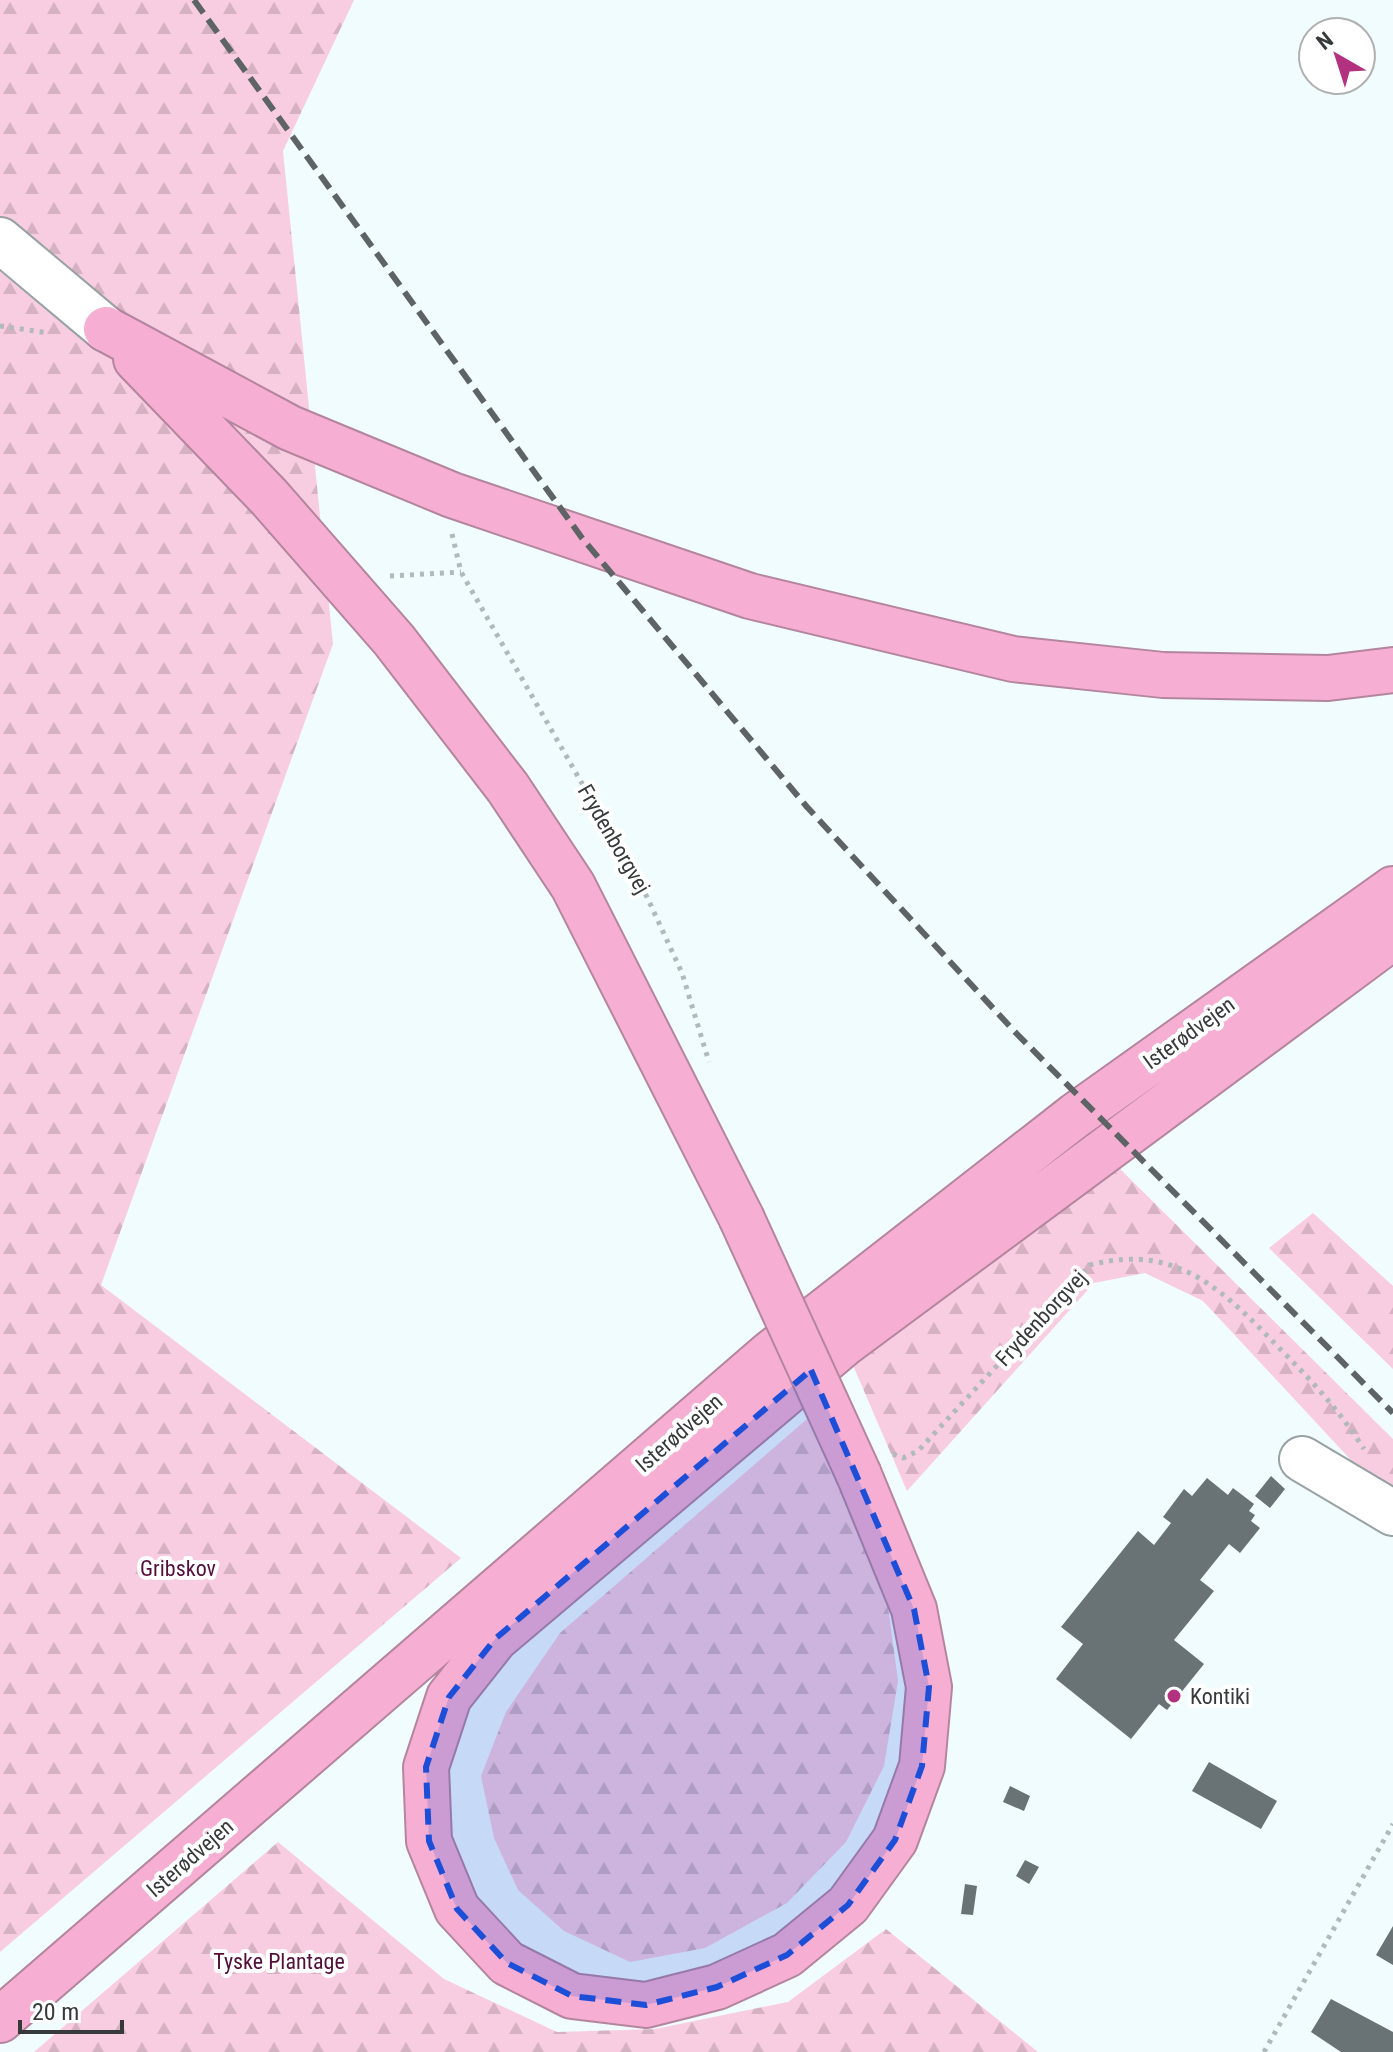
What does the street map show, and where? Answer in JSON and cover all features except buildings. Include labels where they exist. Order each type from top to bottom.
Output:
[{"type":"highway","points":[[106,329],[290,428],[452,495],[750,596],[1028,661],[1163,675],[1328,678],[1393,670]]},
{"type":"highway","points":[[106,329],[269,497],[394,640],[508,788],[580,899],[741,1217],[874,1464],[914,1609],[929,1687],[922,1766],[895,1840],[848,1905],[787,1955],[717,1987],[646,2005],[572,1996],[507,1963],[457,1909],[429,1841],[426,1767],[449,1697],[495,1639],[845,1343],[1393,937]]},
{"type":"highway","name":"Isterødvejen","points":[[0,2020],[782,1344],[1076,1115],[1393,889]]},
{"type":"street","points":[[0,240],[106,329]]},
{"type":"street","points":[[1302,1459],[1393,1513]]},
{"type":"path","name":"Frydenborgvej","points":[[461,572],[647,897],[682,973],[712,1073]]},
{"type":"path","name":"Frydenborgvej","points":[[874,1464],[903,1458],[918,1451],[1090,1265],[1123,1256],[1159,1261],[1202,1279],[1233,1299],[1340,1410],[1368,1455]]},
{"type":"path","points":[[1264,2052],[1393,1824]]},
{"type":"highlighted area","points":[[811,1370],[914,1609],[929,1687],[922,1766],[895,1840],[848,1905],[787,1955],[717,1987],[646,2005],[572,1996],[507,1963],[457,1909],[429,1841],[426,1767],[449,1697],[495,1639]]},
{"type":"green space","name":"Gribskov","points":[[0,0],[354,0],[283,151],[333,644],[101,1285],[461,1558],[0,1952]]},
{"type":"green space","points":[[1114,1163],[1393,1439],[1393,1535],[1349,1458],[1203,1301],[1145,1273],[1094,1283],[907,1491],[852,1363]]},
{"type":"green space","points":[[1313,1213],[1393,1286],[1393,1369],[1269,1248]]},
{"type":"green space","points":[[807,1419],[885,1584],[898,1681],[884,1766],[846,1842],[787,1903],[705,1948],[630,1962],[564,1931],[518,1890],[494,1838],[481,1776],[506,1712],[560,1633]]},
{"type":"green space","name":"Tyske Plantage","points":[[278,1842],[444,1979],[557,2032],[655,2029],[788,2002],[886,1929],[1038,2052],[34,2052]]},
{"type":"railway","points":[[194,0],[582,538],[807,807],[1016,1033],[1393,1413]]},
{"type":"place","name":"Kontiki","points":[[1174,1696]]}]
